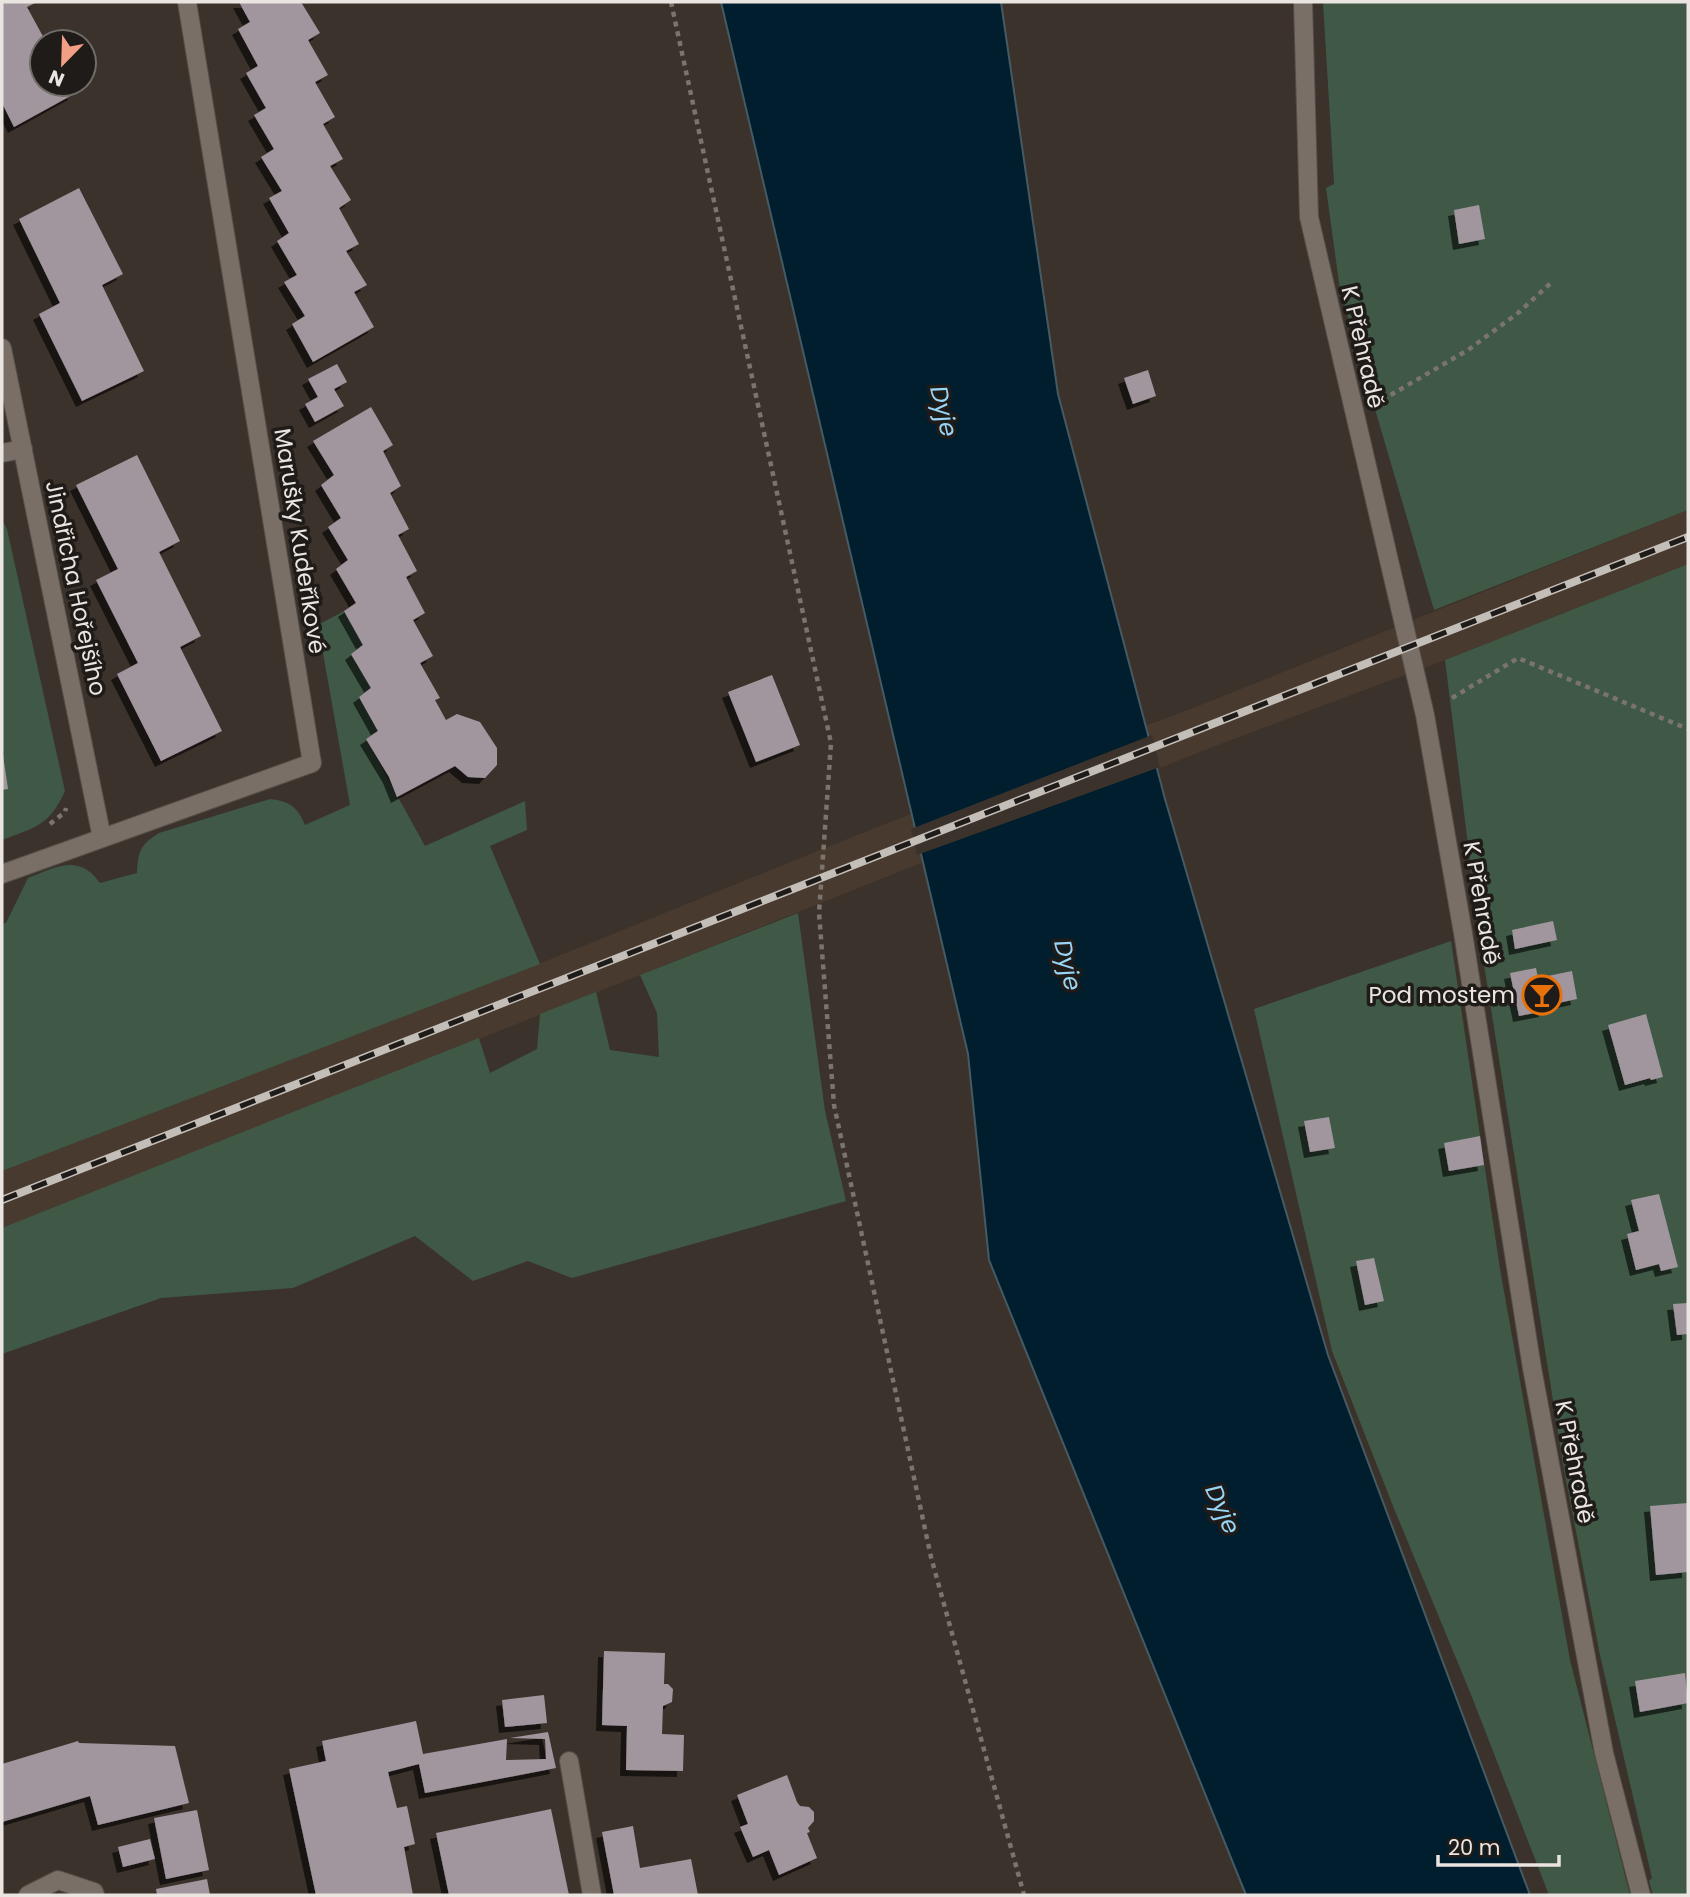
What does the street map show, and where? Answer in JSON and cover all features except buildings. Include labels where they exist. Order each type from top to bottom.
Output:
[{"type":"street","name":"Marušky Kudeříkové","points":[[2,874],[312,763],[187,2]]},
{"type":"street","name":"K Přehradě","points":[[1303,2],[1309,217],[1425,715],[1535,1382],[1604,1753],[1641,1895]]},
{"type":"street","name":"Jindřicha Hořejšího","points":[[2,348],[102,838]]},
{"type":"street","points":[[2,453],[23,449]]},
{"type":"street","points":[[569,1761],[592,1895]]},
{"type":"street","points":[[28,1895],[58,1880],[94,1892],[95,1895]]},
{"type":"path","points":[[671,2],[831,743],[818,913],[834,1105],[932,1557],[1024,1895]]},
{"type":"path","points":[[1354,416],[1468,350],[1518,313],[1553,281]]},
{"type":"path","points":[[1425,715],[1518,658],[1688,729]]},
{"type":"shaded area","points":[[1688,510],[1688,564],[1445,660],[1210,748],[2,1229],[2,1171],[546,961],[877,827],[1193,708]]},
{"type":"green space","points":[[1323,2],[1688,2],[1688,510],[1434,610],[1340,290],[1326,188],[1334,184]]},
{"type":"green space","points":[[2,520],[7,529],[65,791],[53,812],[40,824],[2,840]]},
{"type":"green space","points":[[1688,564],[1688,1895],[1653,1895],[1649,1881],[1652,1878],[1600,1655],[1564,1470],[1479,933],[1445,660]]},
{"type":"green space","points":[[344,611],[363,645],[351,654],[371,688],[359,697],[378,731],[366,739],[425,846],[525,801],[527,830],[490,846],[540,964],[2,1171],[2,924],[6,923],[28,878],[67,865],[84,868],[100,883],[137,873],[141,849],[159,833],[270,799],[292,806],[305,825],[350,805],[318,625]]},
{"type":"green space","points":[[798,913],[825,1111],[846,1201],[572,1278],[528,1261],[473,1281],[415,1236],[293,1288],[161,1298],[2,1354],[2,1228],[479,1038],[490,1073],[537,1049],[540,1014],[596,992],[610,1050],[659,1057],[657,1013],[640,975]]},
{"type":"green space","points":[[1451,941],[1500,1269],[1570,1660],[1630,1895],[1549,1895],[1332,1351],[1254,1009]]},
{"type":"water","name":"Dyje","points":[[721,2],[1001,2],[1058,394],[1165,799],[1328,1355],[1530,1895],[1246,1895],[989,1260],[968,1054]]},
{"type":"pier","points":[[1152,735],[1160,767],[917,855],[911,829]]},
{"type":"railway","points":[[2,1200],[1688,537]]},
{"type":"place","name":"Pod mostem","points":[[1542,995]]}]
